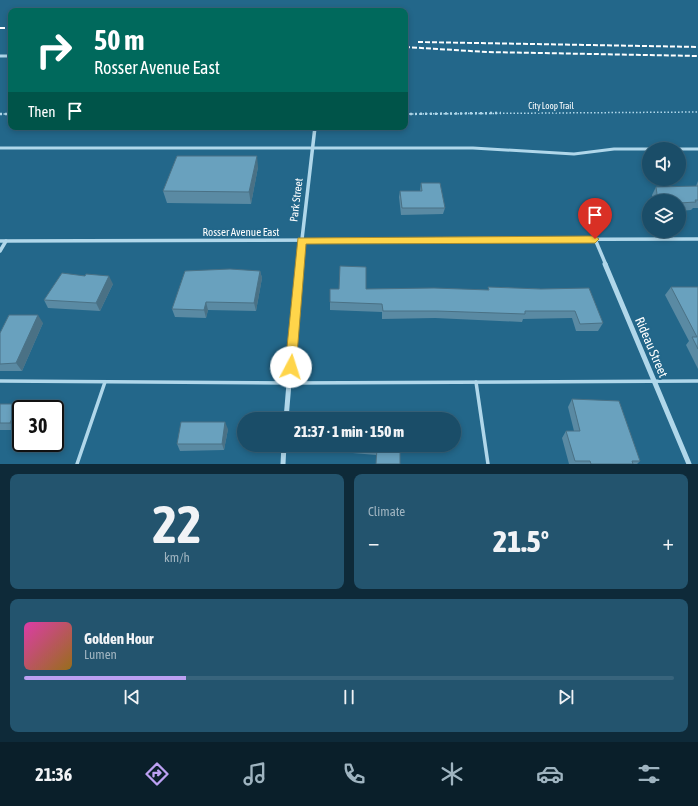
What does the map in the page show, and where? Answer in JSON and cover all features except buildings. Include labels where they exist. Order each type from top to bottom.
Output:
[{"type":"street","name":"Park Street","points":[[287,412],[301,240],[316,130]]},
{"type":"street","name":"Rideau Street","points":[[595,239],[689,464]]},
{"type":"street","name":"Rosser Avenue East","points":[[0,241],[698,239]]},
{"type":"street","points":[[0,251],[6,241]]},
{"type":"street","points":[[283,464],[284,452]]},
{"type":"lane","points":[[0,148],[473,148],[574,154],[614,149],[698,148]]},
{"type":"lane","points":[[0,381],[289,383],[698,381]]},
{"type":"lane","points":[[78,464],[105,382]]},
{"type":"lane","points":[[476,382],[488,464]]},
{"type":"path","name":"City Loop Trail","points":[[408,114],[698,112]]},
{"type":"railway","points":[[0,28],[8,28]]},
{"type":"railway","points":[[418,42],[698,47]]},
{"type":"railway","points":[[408,47],[487,52],[698,56]]},
{"type":"route","points":[[291,367],[301,240],[595,239]]}]
